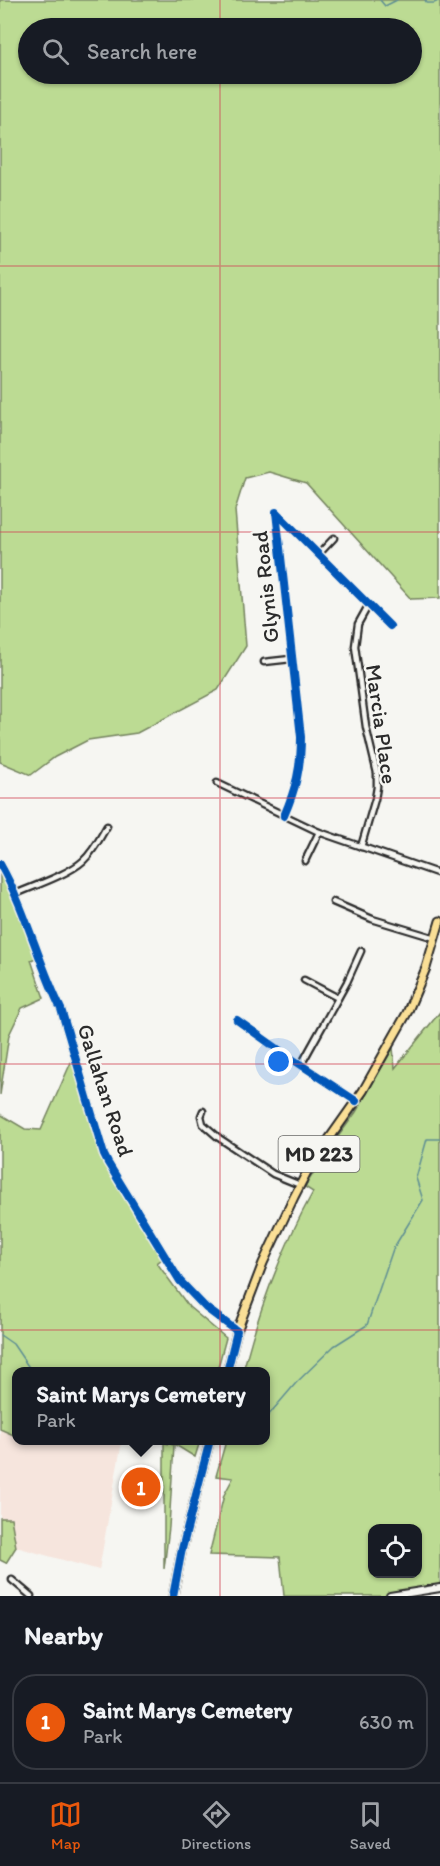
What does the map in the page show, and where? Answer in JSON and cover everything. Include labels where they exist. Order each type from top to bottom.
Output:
[{"type":"main road","name":"MD 223","points":[[228,1367],[237,1331],[263,1263],[300,1185],[315,1159],[356,1101],[407,1012],[426,968],[440,921]]},
{"type":"main road","points":[[173,1596],[182,1549],[209,1445]]},
{"type":"street","name":"Glynis Road","points":[[284,816],[295,790],[301,756],[301,737],[276,512],[390,626]]},
{"type":"street","points":[[318,555],[334,538]]},
{"type":"street","name":"Marcia Place","points":[[361,847],[377,787],[377,773],[366,727],[355,646],[358,624],[368,606]]},
{"type":"street","points":[[264,662],[291,659]]},
{"type":"street","points":[[217,783],[319,832],[440,874]]},
{"type":"street","points":[[15,894],[83,861],[96,846],[107,826]]},
{"type":"street","points":[[305,861],[319,832]]},
{"type":"street","name":"Gallahan Road","points":[[0,864],[15,894],[60,1009],[108,1163],[180,1281],[206,1308],[237,1331]]},
{"type":"street","points":[[333,902],[372,918],[435,938]]},
{"type":"street","points":[[302,1065],[347,982],[361,951]]},
{"type":"street","points":[[304,980],[338,998]]},
{"type":"street","points":[[237,1020],[356,1101]]},
{"type":"street","points":[[203,1111],[201,1116],[203,1124],[219,1138],[273,1174],[300,1185]]},
{"type":"street","points":[[12,1580],[32,1596]]},
{"type":"street","points":[[390,1596],[440,1588]]},
{"type":"shaded area","points":[[0,1429],[12,1434],[12,1445],[121,1445],[99,1570],[16,1547],[11,1518],[0,1518]]},
{"type":"green space","points":[[0,0],[440,0],[440,598],[411,599],[306,483],[269,472],[245,478],[235,510],[246,646],[218,690],[137,733],[88,740],[55,757],[31,775],[0,762]]},
{"type":"green space","points":[[0,868],[38,957],[31,960],[44,998],[22,1008],[9,1035],[0,1095]]},
{"type":"green space","points":[[440,1012],[440,1587],[385,1596],[284,1596],[280,1557],[209,1555],[224,1495],[233,1478],[216,1476],[225,1445],[270,1445],[270,1367],[244,1367],[272,1280],[313,1192],[305,1187],[321,1160],[356,1112],[393,1048],[395,1068]]},
{"type":"green space","points":[[74,1059],[104,1161],[162,1259],[157,1263],[189,1307],[226,1338],[218,1367],[12,1367],[12,1434],[0,1429],[0,1114],[25,1129],[41,1130]]},
{"type":"green space","points":[[164,1445],[174,1445],[169,1527],[164,1569]]},
{"type":"green space","points":[[176,1445],[199,1445],[195,1457]]},
{"type":"green space","points":[[0,1518],[11,1518],[16,1547],[6,1563],[0,1560]]},
{"type":"waterway","points":[[380,0],[385,6],[397,0]]},
{"type":"waterway","points":[[425,0],[427,3],[440,0]]},
{"type":"waterway","points":[[270,1413],[296,1383],[334,1346],[367,1325],[393,1249],[423,1200],[416,1178],[427,1139],[440,1139]]},
{"type":"waterway","points":[[0,1335],[13,1344],[29,1367]]},
{"type":"cycle path","points":[[284,816],[297,778],[301,737],[276,512],[390,626]]},
{"type":"cycle path","points":[[0,864],[17,899],[61,1009],[104,1155],[180,1281],[206,1308],[237,1331],[228,1367]]},
{"type":"cycle path","points":[[237,1020],[356,1101]]},
{"type":"cycle path","points":[[173,1596],[182,1549],[209,1445]]},
{"type":"place","name":"Saint Marys Cemetery","points":[[141,1487]]}]
